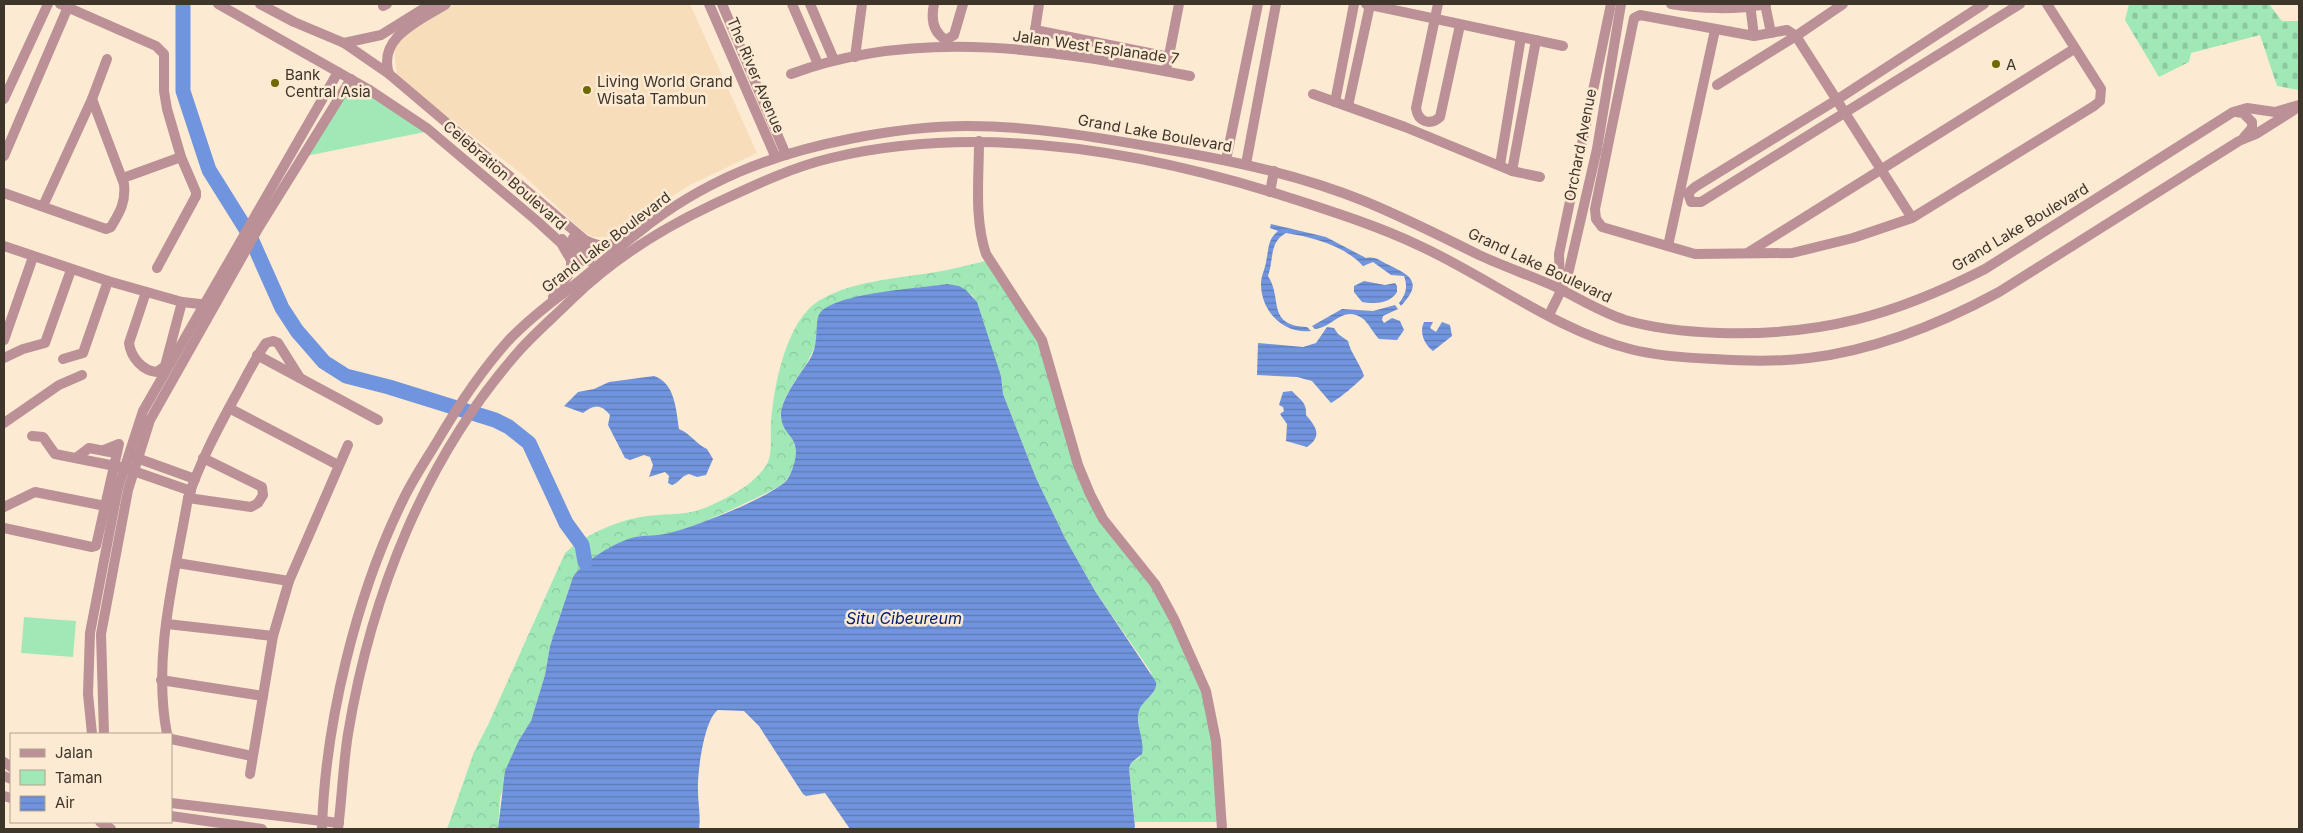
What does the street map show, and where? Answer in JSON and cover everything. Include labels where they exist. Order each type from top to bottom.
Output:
[{"type":"street","points":[[4,99],[48,4]]},
{"type":"street","points":[[104,733],[101,634],[112,565],[128,490],[130,469],[143,411],[255,224],[338,72],[218,4]]},
{"type":"street","points":[[260,4],[294,22],[344,43],[381,36],[431,4]]},
{"type":"street","points":[[389,74],[386,54],[393,40],[446,4]]},
{"type":"street","name":"The River Avenue","points":[[709,4],[781,157]]},
{"type":"street","name":"The River Avenue","points":[[722,4],[781,157]]},
{"type":"street","points":[[792,4],[818,64]]},
{"type":"street","points":[[810,4],[834,60]]},
{"type":"street","points":[[855,57],[862,4]]},
{"type":"street","points":[[934,4],[931,15],[934,28],[946,40],[954,34],[963,4]]},
{"type":"street","points":[[1032,50],[1039,4]]},
{"type":"street","points":[[1166,71],[1179,4]]},
{"type":"street","points":[[1226,160],[1258,4]]},
{"type":"street","points":[[1246,164],[1276,4]]},
{"type":"street","points":[[1335,102],[1354,4]]},
{"type":"street","points":[[1348,106],[1368,4],[1563,46]]},
{"type":"street","points":[[1438,4],[1416,108],[1417,115],[1426,122],[1432,123],[1440,117],[1460,25]]},
{"type":"street","name":"Orchard Avenue","points":[[1560,289],[1559,254],[1611,4]]},
{"type":"street","name":"Orchard Avenue","points":[[1549,315],[1560,289],[1566,281],[1597,149],[1621,4]]},
{"type":"street","points":[[1671,4],[1717,7],[1765,4],[1771,33]]},
{"type":"street","points":[[1717,85],[1796,36],[1843,4]]},
{"type":"street","points":[[1984,4],[1695,187],[1688,194],[1691,202],[1701,202],[2020,4]]},
{"type":"street","points":[[1912,218],[1838,98],[1796,36],[1787,30],[1754,36],[1640,15],[1636,16],[1632,22],[1595,209],[1596,219],[1602,226],[1695,254],[1792,253],[1853,238],[1912,218],[2100,101],[2101,88],[2074,49],[2047,4]]},
{"type":"street","points":[[4,156],[64,5],[156,46],[162,51],[164,58],[164,91],[181,157],[195,186],[196,196],[157,268]]},
{"type":"street","points":[[1750,5],[1754,36]]},
{"type":"street","points":[[1035,30],[1169,57]]},
{"type":"street","points":[[1668,246],[1715,30]]},
{"type":"street","points":[[1500,164],[1521,37]]},
{"type":"street","points":[[1512,171],[1536,40]]},
{"type":"street","name":"Celebration Boulevard","points":[[344,43],[389,74],[585,240],[597,246],[608,246],[635,234]]},
{"type":"street","name":"Jalan West Esplanade 7","points":[[791,74],[834,60],[910,48],[960,46],[1032,50],[1190,76]]},
{"type":"street","points":[[1748,252],[2074,49]]},
{"type":"street","points":[[43,206],[92,99],[107,58]]},
{"type":"street","name":"Celebration Boulevard","points":[[338,72],[368,89],[428,129],[537,221],[560,243],[571,260],[570,271],[546,306]]},
{"type":"street","points":[[255,224],[351,79]]},
{"type":"street","points":[[1314,94],[1500,164],[1512,171],[1540,177]]},
{"type":"street","points":[[4,193],[108,229],[123,207],[126,197],[123,178],[92,99]]},
{"type":"street","name":"Grand Lake Boulevard","points":[[322,824],[332,733],[339,695],[361,608],[402,501],[460,402],[508,341],[546,306],[591,272],[635,234],[688,199],[738,172],[781,157],[866,137],[965,126],[999,127],[1071,134],[1226,160],[1312,181],[1366,202],[1560,289],[1593,307],[1624,319],[1687,332],[1769,334],[1809,330],[1855,321],[1895,310],[1946,289],[1985,269],[2233,112],[2248,108],[2275,112],[2299,106]]},
{"type":"street","name":"Grand Lake Boulevard","points":[[339,826],[348,737],[374,618],[416,509],[434,472],[457,434],[519,351],[589,283],[609,267],[670,225],[789,171],[828,159],[904,146],[937,142],[979,141],[1027,143],[1200,171],[1342,215],[1420,245],[1549,315],[1617,345],[1651,353],[1688,358],[1771,360],[1810,358],[1861,348],[1903,336],[1960,313],[2045,263],[2239,141],[2287,116],[2299,106]]},
{"type":"street","points":[[2233,112],[2244,112],[2252,122],[2252,128],[2239,141]]},
{"type":"street","points":[[979,141],[978,212],[981,238],[986,254],[1042,340],[1078,466],[1090,494],[1103,519],[1156,584],[1201,680],[1209,704],[1216,740],[1222,829]]},
{"type":"street","points":[[1200,171],[1203,156]]},
{"type":"street","points":[[123,178],[181,157]]},
{"type":"street","points":[[1270,192],[1274,171]]},
{"type":"street","points":[[514,179],[529,198],[590,253],[592,256],[589,261],[584,261],[545,221],[537,221]]},
{"type":"street","points":[[4,246],[71,270],[146,292],[182,302],[208,305]]},
{"type":"street","points":[[4,340],[33,257]]},
{"type":"street","points":[[4,358],[23,349],[45,343],[71,270]]},
{"type":"street","points":[[63,359],[84,353],[108,281]]},
{"type":"street","points":[[146,292],[129,343],[130,350],[143,369],[150,372],[158,372],[165,366],[182,302]]},
{"type":"street","points":[[167,733],[163,712],[161,680],[167,624],[177,563],[194,479],[228,408],[257,355],[266,343],[273,341],[282,348],[300,378]]},
{"type":"street","points":[[257,355],[378,420]]},
{"type":"street","points":[[4,423],[59,385],[82,374]]},
{"type":"street","points":[[228,408],[338,465]]},
{"type":"street","points":[[32,436],[43,437],[55,454],[130,469],[190,495],[251,507],[258,503],[264,495],[262,487],[203,458]]},
{"type":"street","points":[[250,774],[273,636],[289,582],[348,445]]},
{"type":"street","points":[[121,446],[134,457],[194,479]]},
{"type":"street","points":[[76,458],[89,448],[104,450],[121,446]]},
{"type":"street","points":[[4,528],[92,548],[98,543],[114,466],[121,446]]},
{"type":"street","points":[[92,733],[88,662],[90,633],[101,567],[118,488],[130,469]]},
{"type":"street","points":[[4,507],[35,492],[105,506]]},
{"type":"street","points":[[177,563],[289,582]]},
{"type":"street","points":[[167,624],[273,636]]},
{"type":"street","points":[[88,662],[101,663]]},
{"type":"street","points":[[161,680],[263,696]]},
{"type":"street","points":[[172,739],[252,756]]},
{"type":"street","points":[[172,804],[339,826]]},
{"type":"street","points":[[172,816],[262,829]]},
{"type":"shaded area","points":[[455,4],[690,4],[757,153],[690,185],[606,237],[593,237],[584,232],[523,175],[397,77],[394,49],[404,36]]},
{"type":"green space","points":[[2129,4],[2269,4],[2282,21],[2299,21],[2299,90],[2277,86],[2260,35],[2191,53],[2189,62],[2159,77],[2125,20]]},
{"type":"green space","points":[[351,79],[430,131],[301,157]]},
{"type":"green space","points":[[989,260],[1042,340],[1090,494],[1155,584],[1206,691],[1221,822],[1135,822],[1129,768],[1131,763],[1140,757],[1138,713],[1141,705],[1154,692],[1151,672],[1095,591],[1065,538],[1036,478],[1003,394],[1001,376],[973,296],[959,286],[947,284],[918,288],[818,331],[812,354],[788,392],[781,413],[781,420],[794,443],[796,451],[791,473],[781,485],[736,508],[690,527],[666,534],[628,539],[601,553],[578,571],[573,577],[550,646],[545,675],[531,721],[519,740],[500,798],[498,829],[447,829],[474,752],[488,725],[565,553],[593,534],[614,524],[647,516],[677,514],[702,509],[735,493],[755,478],[765,467],[769,459],[775,390],[790,338],[798,322],[808,309],[820,300],[860,285]]},
{"type":"green space","points":[[24,617],[76,621],[73,657],[21,653]]},
{"type":"water","points":[[1271,224],[1326,237],[1366,258],[1379,260],[1410,278],[1413,287],[1411,292],[1401,306],[1399,303],[1406,287],[1404,276],[1391,275],[1373,262],[1363,266],[1356,259],[1338,248],[1306,237],[1286,233],[1274,246],[1268,276],[1281,316],[1294,325],[1307,327],[1311,331],[1301,331],[1283,325],[1270,312],[1262,294],[1261,281],[1269,245],[1274,234],[1278,231],[1270,228]]},
{"type":"water","points":[[1364,281],[1385,285],[1395,283],[1397,292],[1386,301],[1377,303],[1362,302],[1354,292],[1354,286]]},
{"type":"water","name":"Situ Cibeureum","points":[[947,284],[959,286],[966,290],[977,302],[1001,376],[1003,394],[1036,478],[1065,538],[1095,591],[1156,682],[1155,690],[1141,707],[1138,716],[1143,749],[1142,754],[1131,763],[1129,768],[1135,827],[1133,829],[850,829],[825,793],[806,796],[803,794],[759,726],[744,711],[718,710],[713,715],[705,735],[700,760],[698,783],[699,829],[498,829],[505,771],[519,740],[531,721],[545,675],[550,646],[573,577],[592,559],[619,543],[635,537],[677,531],[710,520],[763,496],[786,481],[790,475],[796,454],[794,442],[782,423],[782,410],[787,395],[813,353],[817,321],[820,313],[829,306],[860,296]]},
{"type":"water","points":[[1395,305],[1398,309],[1383,316],[1382,320],[1384,323],[1392,318],[1400,321],[1404,330],[1397,340],[1379,339],[1362,318],[1349,314],[1321,328],[1315,329],[1312,326],[1342,309],[1373,311]]},
{"type":"water","points":[[1424,322],[1433,322],[1430,328],[1436,332],[1442,322],[1450,325],[1452,336],[1433,351],[1423,338]]},
{"type":"water","points":[[1327,327],[1334,328],[1338,334],[1348,341],[1364,376],[1334,401],[1331,403],[1312,381],[1297,377],[1257,375],[1258,343],[1303,347],[1316,343]]},
{"type":"water","points":[[654,376],[661,379],[670,391],[675,405],[679,429],[707,449],[713,459],[706,475],[697,477],[689,474],[672,485],[668,483],[669,476],[665,472],[649,477],[653,465],[650,457],[644,455],[630,460],[625,458],[608,425],[610,415],[607,411],[597,406],[583,413],[564,406],[578,392],[594,389],[609,382]]},
{"type":"water","points":[[1292,391],[1304,404],[1306,415],[1315,427],[1315,439],[1307,447],[1286,441],[1287,424],[1280,414],[1284,411],[1283,407],[1279,405],[1283,392]]},
{"type":"waterway","points":[[183,4],[183,91],[209,170],[249,234],[282,308],[297,331],[324,362],[346,376],[389,387],[495,420],[509,427],[529,443],[566,523],[582,545],[585,562]]},
{"type":"place","name":"A","points":[[1996,64]]},
{"type":"place","name":"Bank Central Asia","points":[[275,83]]},
{"type":"place","name":"Living World Grand Wisata Tambun","points":[[587,90]]}]
